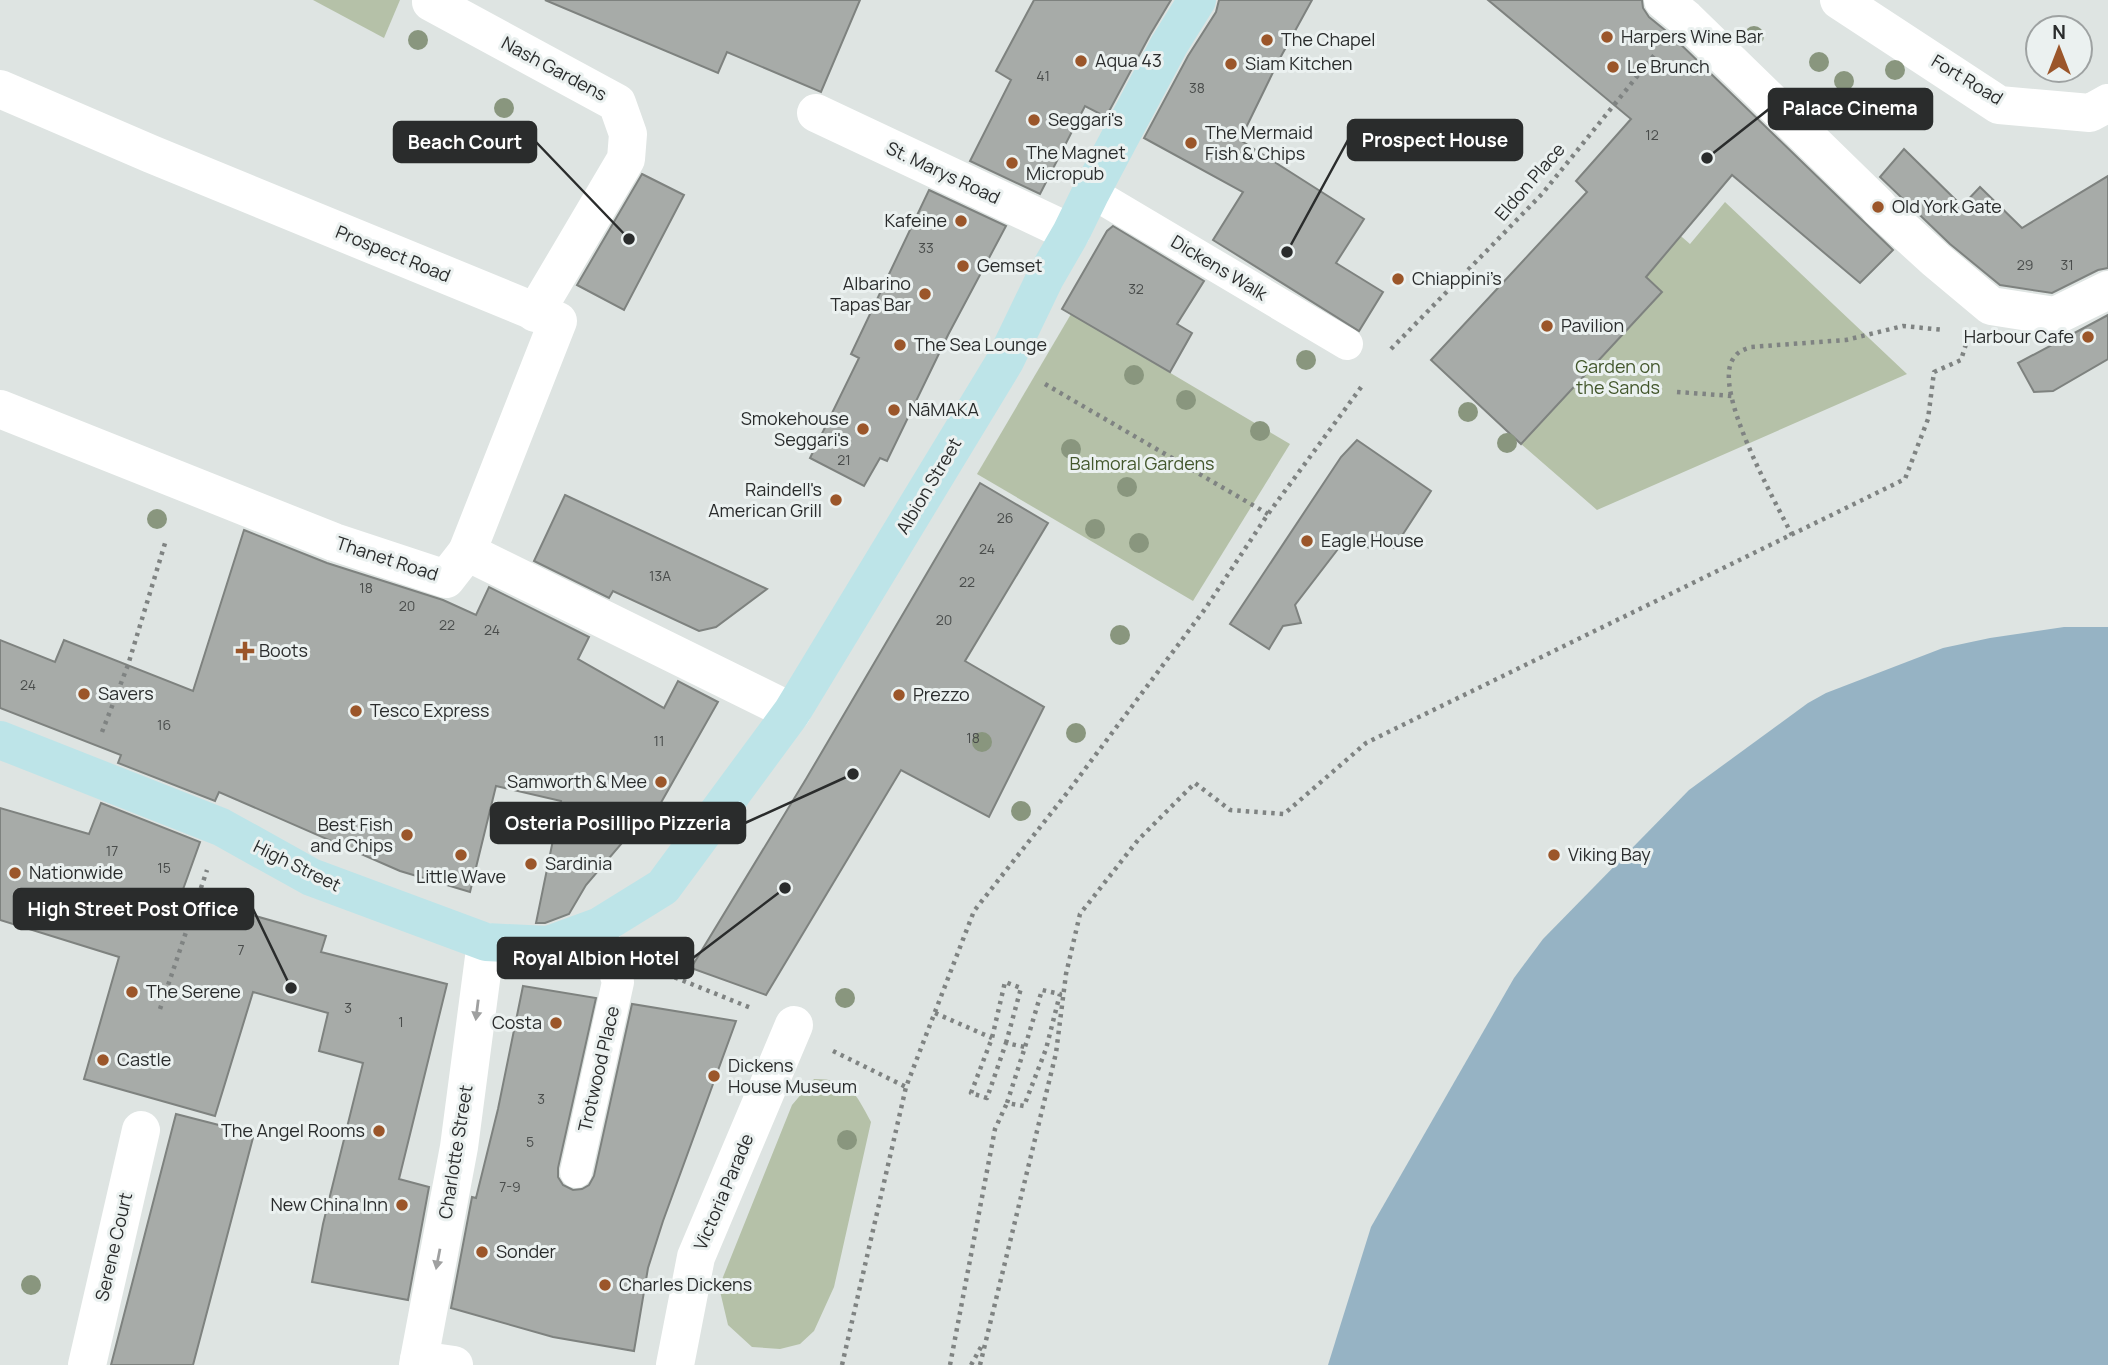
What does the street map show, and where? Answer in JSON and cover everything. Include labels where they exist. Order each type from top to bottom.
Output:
[{"type":"main road","name":"Albion Street","points":[[600,926],[663,887],[792,712],[1005,361],[1045,278],[1169,45],[1197,0]]},
{"type":"main road","name":"High Street","points":[[0,740],[221,827],[312,877],[486,942],[548,946],[600,926]]},
{"type":"street","name":"Fort Road","points":[[1839,0],[1999,105],[2090,113],[2108,103]]},
{"type":"street","name":"Nash Gardens","points":[[431,2],[617,103],[628,134],[625,159],[535,313]]},
{"type":"street","points":[[1675,9],[1878,207],[1991,306],[2055,316],[2108,290]]},
{"type":"street","name":"Prospect Road","points":[[0,89],[164,160],[558,321],[467,552]]},
{"type":"street","name":"St. Marys Road","points":[[816,113],[1071,233]]},
{"type":"street","name":"Thanet Road","points":[[0,409],[334,542],[446,579],[467,552]]},
{"type":"street","points":[[467,552],[792,712]]},
{"type":"street","name":"Charlotte Street","points":[[424,1364],[459,1147],[486,942]]},
{"type":"street","name":"Victoria Parade","points":[[675,1365],[696,1257],[794,1026]]},
{"type":"street","name":"Serene Court","points":[[87,1365],[141,1130]]},
{"type":"lane","name":"Dickens Walk","points":[[1091,192],[1347,344]]},
{"type":"lane","name":"Trotwood Place","points":[[576,1171],[618,982],[600,926]]},
{"type":"path","name":"Eldon Place","points":[[1384,355],[1542,194],[1675,9]]},
{"type":"path","points":[[1792,535],[1747,446],[1732,396],[1729,377],[1732,359],[1740,351],[1751,347],[1846,340],[1903,326],[1956,331]]},
{"type":"path","points":[[980,1365],[1056,1053],[1066,974],[1080,914],[1138,840],[1195,783],[1230,810],[1284,814],[1366,743],[1905,480],[1928,419],[1934,372],[1961,360]]},
{"type":"path","points":[[1005,361],[1268,514]]},
{"type":"path","points":[[842,1365],[906,1087],[974,911],[1067,793],[1205,609],[1268,514],[1369,376]]},
{"type":"path","points":[[1677,393],[1732,396]]},
{"type":"path","points":[[86,773],[128,666],[166,540]]},
{"type":"path","points":[[160,1009],[221,827]]},
{"type":"path","points":[[1006,982],[1021,988],[1006,1043],[987,1098],[971,1093],[992,1038],[1006,982]]},
{"type":"path","points":[[950,1365],[995,1129],[1007,1103],[1042,990],[1060,994],[1046,1049],[1024,1106],[1007,1103]]},
{"type":"path","points":[[935,1013],[992,1038]]},
{"type":"path","points":[[1006,1043],[1024,1047]]},
{"type":"path","points":[[1046,1049],[1056,1053]]},
{"type":"path","points":[[971,1365],[984,1342]]},
{"type":"green space","points":[[313,0],[400,0],[384,38]]},
{"type":"green space","name":"Garden on the Sands","points":[[1725,202],[1907,374],[1597,510],[1431,360],[1572,208],[1675,231],[1690,244]]},
{"type":"green space","name":"Balmoral Gardens","points":[[1071,314],[1290,444],[1193,601],[977,474]]},
{"type":"green space","points":[[814,1079],[836,1082],[850,1089],[871,1122],[834,1287],[814,1331],[800,1344],[780,1349],[752,1347],[728,1325],[719,1287],[792,1105]]},
{"type":"water","points":[[2064,627],[2108,627],[2108,1365],[1328,1365],[1371,1227],[1514,978],[1543,939],[1689,790],[1808,703],[1826,693],[1943,648]]},
{"type":"building","points":[[545,0],[860,0],[821,92],[727,52],[718,73]]},
{"type":"building","points":[[1034,0],[1171,0],[1106,117],[1085,106],[1040,194],[970,161],[1011,80],[996,71]]},
{"type":"building","points":[[1219,0],[1312,0],[1240,140],[1364,219],[1336,263],[1383,292],[1359,331],[1213,240],[1243,192],[1144,138],[1188,56],[1216,12]]},
{"type":"building","points":[[1488,0],[1642,0],[1643,8],[1649,17],[1671,35],[1893,250],[1860,283],[1732,175],[1646,277],[1662,292],[1521,444],[1431,360],[1587,192],[1576,181],[1631,119]]},
{"type":"building","points":[[1904,149],[1962,206],[1980,187],[2022,228],[2108,176],[2108,268],[2098,270],[2052,293],[2000,285],[1950,244],[1880,177]]},
{"type":"building","points":[[642,174],[684,195],[624,310],[577,285]]},
{"type":"building","points":[[929,190],[1006,226],[948,335],[887,461],[880,458],[864,486],[810,458],[859,358],[851,354]]},
{"type":"building","points":[[1113,226],[1204,281],[1177,324],[1192,333],[1170,372],[1062,309],[1107,231]]},
{"type":"building","name":"Harbour Cafe","points":[[2108,315],[2108,359],[2053,391],[2034,392],[2018,363]]},
{"type":"building","name":"Eagle House","points":[[1357,440],[1431,491],[1394,548],[1376,537],[1369,548],[1348,536],[1295,605],[1301,623],[1283,626],[1269,649],[1230,624],[1341,457]]},
{"type":"building","points":[[980,483],[1048,523],[965,661],[1044,707],[989,817],[901,770],[766,995],[691,968],[806,779]]},
{"type":"building","points":[[565,495],[767,589],[716,627],[699,631],[613,591],[609,598],[534,561]]},
{"type":"building","points":[[244,530],[327,563],[443,600],[476,615],[489,587],[589,637],[578,659],[664,708],[678,681],[718,702],[650,822],[640,816],[628,836],[586,885],[569,914],[545,923],[536,923],[561,801],[496,786],[470,892],[400,871],[219,792],[215,801],[118,763],[121,755],[0,708],[0,640],[55,662],[64,640],[193,691]]},
{"type":"building","points":[[101,803],[200,842],[181,895],[326,936],[321,952],[447,984],[399,1179],[429,1187],[408,1300],[312,1282],[323,1224],[363,1063],[319,1051],[328,1013],[253,992],[215,1116],[84,1079],[119,957],[0,920],[0,808],[89,834]]},
{"type":"building","points":[[523,986],[596,998],[558,1168],[558,1177],[563,1185],[573,1190],[589,1185],[594,1176],[632,1004],[736,1021],[648,1268],[634,1351],[553,1337],[451,1308],[472,1197],[476,1198],[498,1109]]},
{"type":"building","points":[[176,1114],[254,1134],[193,1365],[111,1365]]},
{"type":"place","name":"Harpers Wine Bar","points":[[1607,37]]},
{"type":"place","name":"The Chapel","points":[[1267,40]]},
{"type":"place","name":"Aqua 43","points":[[1081,61]]},
{"type":"place","name":"Siam Kitchen","points":[[1231,64]]},
{"type":"place","name":"Le Brunch","points":[[1613,67]]},
{"type":"place","name":"Seggari's","points":[[1034,120]]},
{"type":"place","name":"The Mermaid Fish & Chips","points":[[1191,143]]},
{"type":"place","name":"Palace Cinema","points":[[1707,158]]},
{"type":"place","name":"The Magnet Micropub","points":[[1012,163]]},
{"type":"place","name":"Old York Gate","points":[[1878,207]]},
{"type":"place","name":"Kafeine","points":[[961,221]]},
{"type":"place","name":"Beach Court","points":[[629,239]]},
{"type":"place","name":"Prospect House","points":[[1287,252]]},
{"type":"place","name":"Gemset","points":[[963,266]]},
{"type":"place","name":"Chiappini’s","points":[[1398,279]]},
{"type":"place","name":"Albarino Tapas Bar","points":[[925,294]]},
{"type":"place","name":"Pavilion","points":[[1547,326]]},
{"type":"place","name":"Harbour Cafe","points":[[2088,337]]},
{"type":"place","name":"The Sea Lounge","points":[[900,345]]},
{"type":"place","name":"NāMAKA","points":[[894,410]]},
{"type":"place","name":"Smokehouse Seggari's","points":[[863,429]]},
{"type":"place","name":"Raindell's American Grill","points":[[836,500]]},
{"type":"place","name":"Eagle House","points":[[1307,541]]},
{"type":"place","name":"Boots","points":[[245,651]]},
{"type":"place","name":"Savers","points":[[84,694]]},
{"type":"place","name":"Prezzo","points":[[899,695]]},
{"type":"place","name":"Tesco Express","points":[[356,711]]},
{"type":"place","name":"Osteria Posillipo Pizzeria","points":[[853,774]]},
{"type":"place","name":"Samworth & Mee","points":[[661,782]]},
{"type":"place","name":"Best Fish and Chips","points":[[407,835]]},
{"type":"place","name":"Little Wave","points":[[461,855]]},
{"type":"place","name":"Viking Bay","points":[[1554,855]]},
{"type":"place","name":"Sardinia","points":[[531,864]]},
{"type":"place","name":"Nationwide","points":[[15,873]]},
{"type":"place","name":"Royal Albion Hotel","points":[[785,888]]},
{"type":"place","name":"High Street Post Office","points":[[291,988]]},
{"type":"place","name":"The Serene","points":[[132,992]]},
{"type":"place","name":"Costa","points":[[556,1023]]},
{"type":"place","name":"Castle","points":[[103,1060]]},
{"type":"place","name":"Dickens House Museum","points":[[714,1076]]},
{"type":"place","name":"The Angel Rooms","points":[[379,1131]]},
{"type":"place","name":"New China Inn","points":[[402,1205]]},
{"type":"place","name":"Sonder","points":[[482,1252]]},
{"type":"place","name":"Charles Dickens","points":[[605,1285]]}]
